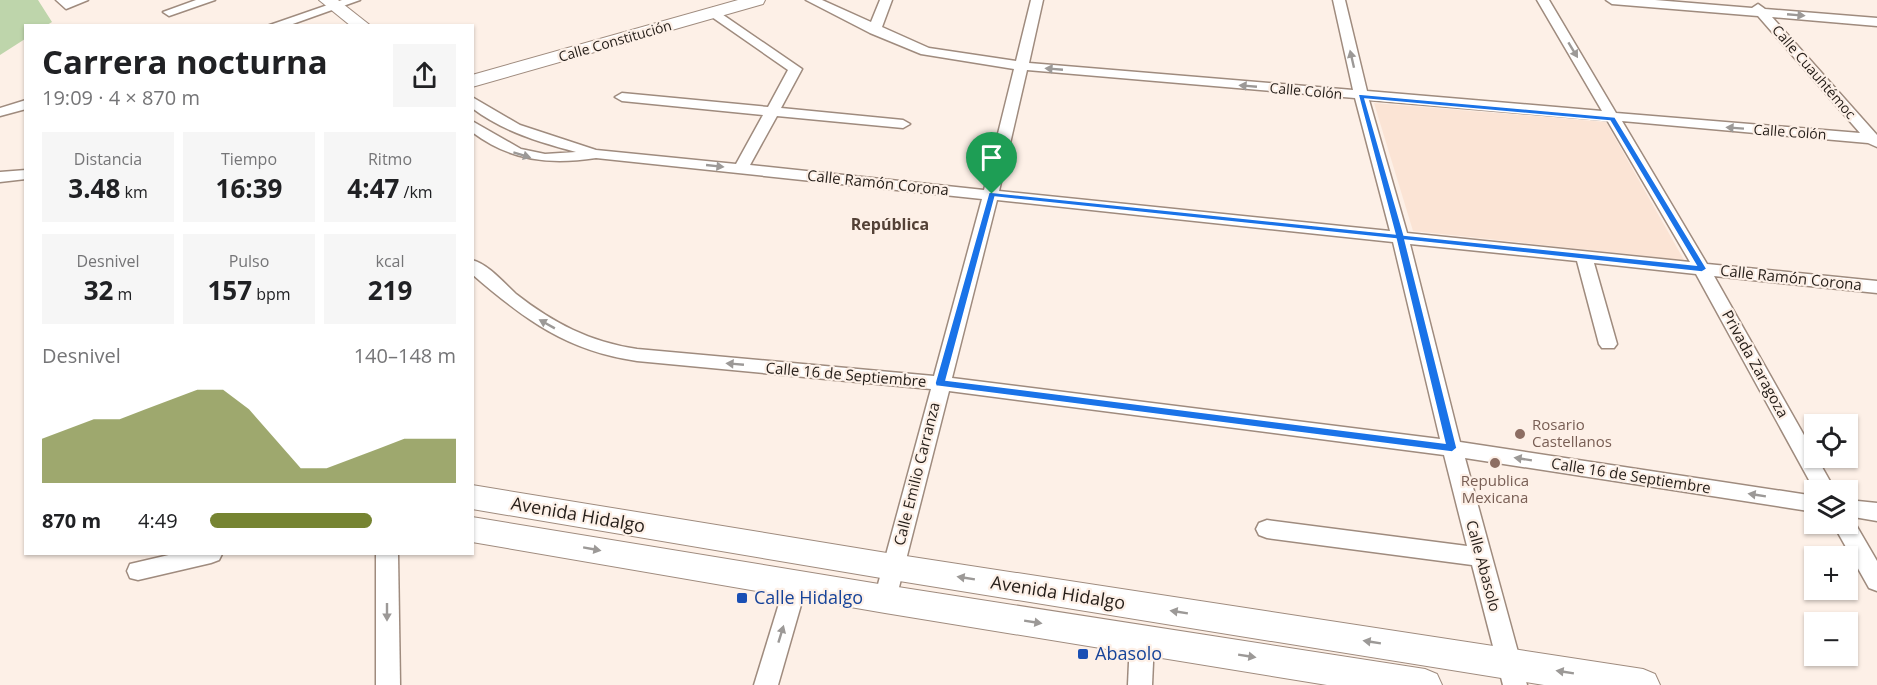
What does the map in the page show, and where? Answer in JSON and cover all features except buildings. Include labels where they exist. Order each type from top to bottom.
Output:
[{"type":"main road","name":"Calle Constitución","points":[[474,80],[757,0]]},
{"type":"main road","points":[[331,3],[360,24]]},
{"type":"main road","name":"Avenida Hidalgo","points":[[474,497],[1512,674],[1643,685]]},
{"type":"main road","points":[[548,542],[564,513]]},
{"type":"main road","name":"Avenida Hidalgo","points":[[474,529],[885,599],[1425,685]]},
{"type":"street","points":[[64,2],[82,0]]},
{"type":"street","points":[[169,12],[210,0]]},
{"type":"street","points":[[278,24],[331,3],[354,0]]},
{"type":"street","name":"Calle Colón","points":[[812,0],[874,30],[926,51],[1022,66],[1875,141]]},
{"type":"street","points":[[874,30],[886,0]]},
{"type":"street","name":"Calle Emilio Carranza","points":[[885,599],[940,383],[992,194],[1037,0]]},
{"type":"street","name":"Calle Abasolo","points":[[1339,0],[1361,96],[1400,237],[1452,448],[1512,674]]},
{"type":"street","name":"Privada Zaragoza","points":[[1543,0],[1702,269],[1819,480]]},
{"type":"street","points":[[1612,0],[1877,22]]},
{"type":"street","name":"Calle Cuauhtémoc","points":[[1751,0],[1875,141]]},
{"type":"street","points":[[713,12],[795,69],[741,169]]},
{"type":"street","points":[[622,97],[903,124]]},
{"type":"street","name":"Calle Ramón Corona","points":[[474,103],[495,120],[532,136],[596,154],[1877,287]]},
{"type":"street","points":[[0,112],[24,105]]},
{"type":"street","name":"Calle Ramón Corona","points":[[474,127],[496,144],[530,158],[564,159],[596,154]]},
{"type":"street","points":[[0,177],[24,174]]},
{"type":"street","points":[[1584,256],[1608,344]]},
{"type":"street","name":"Calle 16 de Septiembre","points":[[474,267],[523,309],[568,336],[596,347],[636,355],[940,383],[1452,448],[1804,502]]},
{"type":"street","points":[[1858,509],[1877,512]]},
{"type":"street","points":[[1267,529],[1481,557]]},
{"type":"street","points":[[1850,534],[1877,581]]},
{"type":"street","points":[[138,571],[207,555]]},
{"type":"street","points":[[387,555],[388,685]]},
{"type":"street","points":[[766,685],[796,584]]},
{"type":"street","points":[[1140,685],[1142,640]]},
{"type":"shaded area","points":[[1374,103],[1606,122],[1684,260],[1413,231]]},
{"type":"green space","points":[[0,0],[38,0],[52,22],[24,24],[24,40],[0,55]]},
{"type":"place","name":"Rosario Castellanos","points":[[1520,434]]},
{"type":"place","name":"Republica Mexicana","points":[[1495,463]]},
{"type":"place","name":"Calle Hidalgo","points":[[742,598]]},
{"type":"place","name":"Abasolo","points":[[1083,654]]},
{"type":"district","name":"República","points":[[890,224]]},
{"type":"route","points":[[992,194],[940,383],[1452,448],[1400,237],[1702,269],[1613,118],[1361,96],[1400,237],[992,194]]}]
